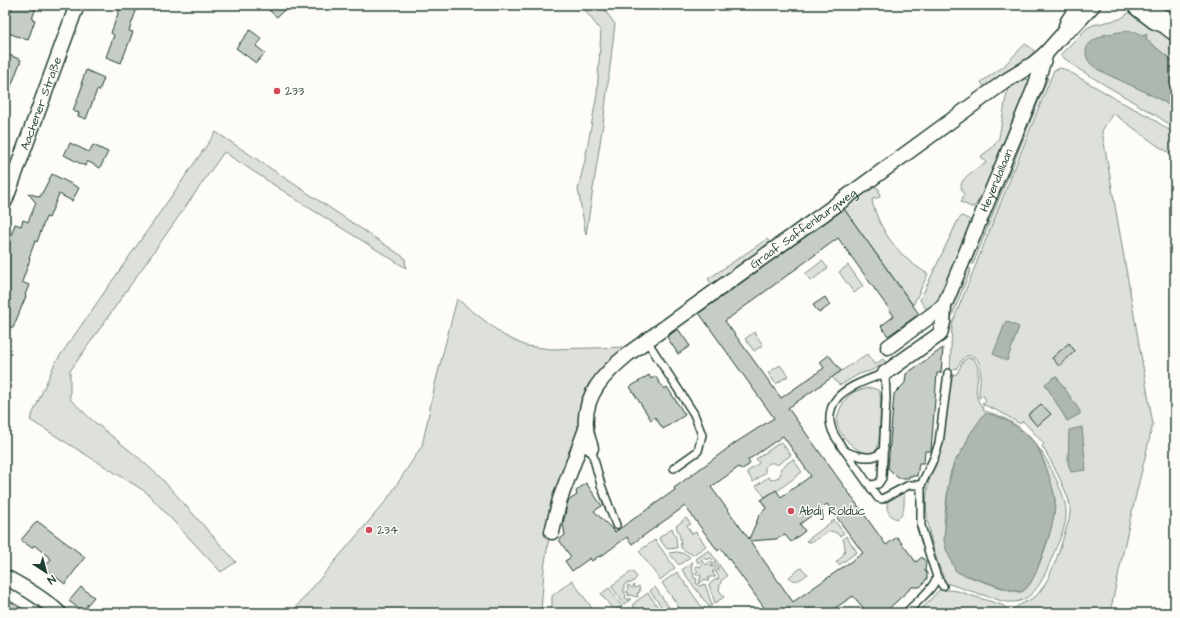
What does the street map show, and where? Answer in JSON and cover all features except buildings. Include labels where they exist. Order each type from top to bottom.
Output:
[{"type":"main road","points":[[1139,5],[1156,18],[1171,25]]},
{"type":"main road","points":[[1153,5],[1162,13],[1171,25]]},
{"type":"street","name":"Aachener Straße","points":[[5,201],[76,5]]},
{"type":"street","name":"Graaf Saffenburgweg","points":[[591,448],[586,429],[587,409],[591,395],[610,368],[1046,54],[1062,34],[1068,21],[1079,5]]},
{"type":"street","name":"Graaf Saffenburgweg","points":[[1062,34],[1074,26],[1093,5]]},
{"type":"street","name":"Heyendallaan","points":[[885,373],[940,334],[943,322],[944,306],[1036,87],[1046,54]]},
{"type":"street","points":[[888,347],[944,306]]},
{"type":"street","points":[[552,532],[560,499],[586,429]]},
{"type":"street","points":[[5,577],[24,587],[59,613]]},
{"type":"lane","points":[[647,341],[694,414],[702,435],[698,451],[674,468]]},
{"type":"lane","points":[[870,485],[878,484],[882,478],[886,398],[885,373]]},
{"type":"lane","name":"Heyendallaan","points":[[885,373],[852,387],[839,397],[832,406],[830,414],[831,430],[878,498],[882,499],[909,486],[921,485]]},
{"type":"lane","points":[[943,586],[937,577],[926,546],[921,526],[921,485],[934,458],[939,443],[948,373]]},
{"type":"lane","points":[[591,448],[601,485],[616,525]]},
{"type":"lane","points":[[844,450],[854,454],[874,456],[879,454],[884,449]]},
{"type":"lane","points":[[906,613],[936,581],[937,577]]},
{"type":"shaded area","points":[[581,5],[601,5],[615,24],[604,117],[586,235],[578,189],[597,94],[601,31]]},
{"type":"shaded area","points":[[1136,8],[1175,39],[1175,63],[1147,40],[1146,34],[1144,36],[1136,32],[1105,34],[1093,41],[1088,60],[1101,71],[1154,96],[1175,109],[1175,128],[1080,70],[1060,55],[1087,28],[1093,25],[1120,19]]},
{"type":"shaded area","points":[[1125,31],[1136,32],[1144,36],[1146,34],[1147,40],[1175,63],[1175,109],[1153,96],[1099,70],[1088,60],[1086,53],[1090,43],[1101,37]]},
{"type":"shaded area","points":[[1025,44],[1033,50],[1034,55],[714,287],[708,279],[767,239],[771,244],[985,88],[981,82],[1003,67]]},
{"type":"shaded area","points":[[1061,68],[1150,117],[1175,134],[1175,156],[1158,146],[1113,113],[1102,131],[1153,424],[1110,613],[1010,613],[1016,607],[1038,594],[1044,586],[1053,568],[1069,520],[1070,503],[1057,473],[1042,446],[1044,444],[1023,421],[1020,424],[1004,414],[985,405],[984,406],[982,403],[986,401],[983,395],[979,398],[980,368],[979,362],[976,358],[966,356],[956,369],[955,368],[950,372],[952,324],[1054,70]]},
{"type":"shaded area","points":[[1045,76],[1048,78],[973,264],[967,262]]},
{"type":"shaded area","points":[[1019,77],[1029,80],[1032,90],[980,202],[978,201],[974,207],[971,207],[961,202],[964,194],[961,189],[961,184],[967,176],[986,163],[981,156],[993,147],[999,138],[1008,86]]},
{"type":"shaded area","points":[[216,132],[405,258],[406,268],[303,204],[224,152],[70,371],[70,399],[92,420],[139,458],[162,479],[236,562],[221,572],[146,492],[30,420],[55,363]]},
{"type":"shaded area","points":[[871,184],[879,189],[880,197],[873,199],[872,201],[880,223],[886,234],[900,252],[918,268],[928,274],[913,305],[842,206]]},
{"type":"shaded area","points":[[962,216],[974,222],[938,307],[929,313],[920,300],[958,220]]},
{"type":"shaded area","points":[[822,261],[828,268],[811,281],[805,274]]},
{"type":"shaded area","points":[[848,265],[863,286],[854,293],[839,272]]},
{"type":"shaded area","points":[[965,267],[971,269],[950,321],[946,311]]},
{"type":"shaded area","points":[[457,299],[503,335],[526,346],[551,349],[631,347],[594,383],[589,383],[586,389],[589,393],[550,531],[544,569],[541,613],[291,613],[386,501],[422,446],[436,380]]},
{"type":"shaded area","points":[[1006,321],[1019,327],[1007,361],[993,354]]},
{"type":"shaded area","points":[[754,332],[763,345],[754,351],[745,339]]},
{"type":"shaded area","points":[[867,354],[875,365],[883,359],[886,363],[870,371],[859,374],[841,385],[838,384],[832,377]]},
{"type":"shaded area","points":[[968,358],[974,359],[977,363],[978,372],[976,392],[978,401],[984,411],[1009,420],[1028,435],[1036,444],[1049,465],[1061,490],[1065,503],[1066,517],[1064,526],[1043,579],[1031,595],[1023,600],[1013,602],[1002,601],[946,583],[933,546],[927,520],[927,493],[929,481],[943,441],[950,376],[957,374],[963,361]],"holes":[[[997,416],[1023,432],[1036,445],[1044,461],[1055,499],[1054,515],[1044,553],[1027,588],[1021,592],[1016,592],[959,573],[944,520],[950,474],[954,463],[965,446],[970,434]]]},
{"type":"shaded area","points":[[780,365],[788,376],[776,384],[768,373]]},
{"type":"shaded area","points":[[1056,376],[1080,411],[1080,414],[1067,421],[1045,384]]},
{"type":"shaded area","points":[[872,388],[878,390],[880,394],[879,440],[877,449],[872,453],[866,453],[860,451],[847,441],[842,435],[837,421],[840,409],[851,394],[858,390]]},
{"type":"shaded area","points":[[984,414],[990,414],[1004,419],[1031,439],[1038,449],[1051,481],[1055,510],[1050,532],[1033,578],[1025,590],[1021,592],[959,573],[955,570],[946,549],[944,540],[948,486],[954,463],[965,446],[970,434]]},
{"type":"shaded area","points":[[1082,427],[1086,470],[1071,472],[1068,463],[1069,430]]},
{"type":"shaded area","points":[[781,442],[791,455],[777,465],[773,463],[768,464],[765,468],[765,473],[753,482],[747,472],[759,463],[756,459]]},
{"type":"shaded area","points":[[793,459],[802,472],[777,491],[776,490],[765,497],[756,486],[768,477],[771,480],[779,477],[781,473],[780,469]]},
{"type":"shaded area","points":[[904,492],[903,512],[900,517],[894,518],[887,509],[888,502],[893,497]]},
{"type":"shaded area","points":[[686,518],[691,524],[687,526],[692,534],[696,532],[706,546],[693,555],[681,548],[680,537],[676,526]]},
{"type":"shaded area","points":[[834,520],[844,533],[840,536],[832,531],[825,533],[810,542],[806,541]]},
{"type":"shaded area","points":[[672,528],[676,538],[677,548],[667,549],[659,538]]},
{"type":"shaded area","points":[[846,536],[857,552],[839,565],[836,562],[844,552],[845,546],[843,539]]},
{"type":"shaded area","points":[[655,540],[675,568],[660,580],[639,551]]},
{"type":"shaded area","points":[[709,550],[727,576],[721,581],[719,590],[724,597],[715,603],[709,585],[719,577],[715,571],[718,570],[718,566],[714,564],[715,562],[711,558],[706,560],[704,558],[698,563],[696,559]]},
{"type":"shaded area","points":[[677,552],[686,554],[690,557],[679,565],[669,553]]},
{"type":"shaded area","points":[[693,561],[691,567],[694,578],[697,579],[696,583],[700,586],[705,584],[712,605],[709,607],[682,570]]},
{"type":"shaded area","points":[[711,561],[713,563],[711,567],[715,566],[716,568],[712,572],[714,572],[713,574],[716,577],[709,577],[708,582],[705,579],[699,584],[701,575],[696,575],[695,573],[698,571],[694,567],[701,567],[702,563],[704,562],[706,565]]},
{"type":"shaded area","points":[[801,568],[808,574],[801,579],[796,580],[789,577]]},
{"type":"shaded area","points":[[632,571],[637,577],[632,583],[627,583],[624,585],[624,592],[626,595],[625,598],[631,599],[624,604],[611,586]]},
{"type":"shaded area","points":[[677,572],[704,610],[700,613],[683,613],[662,583]]},
{"type":"shaded area","points":[[572,580],[594,611],[552,610],[552,596]]},
{"type":"shaded area","points":[[629,585],[632,588],[634,585],[635,588],[639,586],[640,592],[637,593],[638,597],[631,595],[628,596],[629,593],[626,592],[628,589],[627,586]]},
{"type":"shaded area","points":[[654,587],[673,613],[666,613],[650,591]]},
{"type":"shaded area","points":[[609,588],[622,606],[614,611],[601,594]]},
{"type":"shaded area","points":[[940,589],[957,591],[1002,605],[1006,608],[1007,613],[918,613]]},
{"type":"shaded area","points":[[648,593],[662,613],[633,613],[634,603]]},
{"type":"place","name":"233","points":[[277,91]]},
{"type":"place","name":"Abdij Rolduc","points":[[791,511]]},
{"type":"place","name":"234","points":[[369,530]]}]
